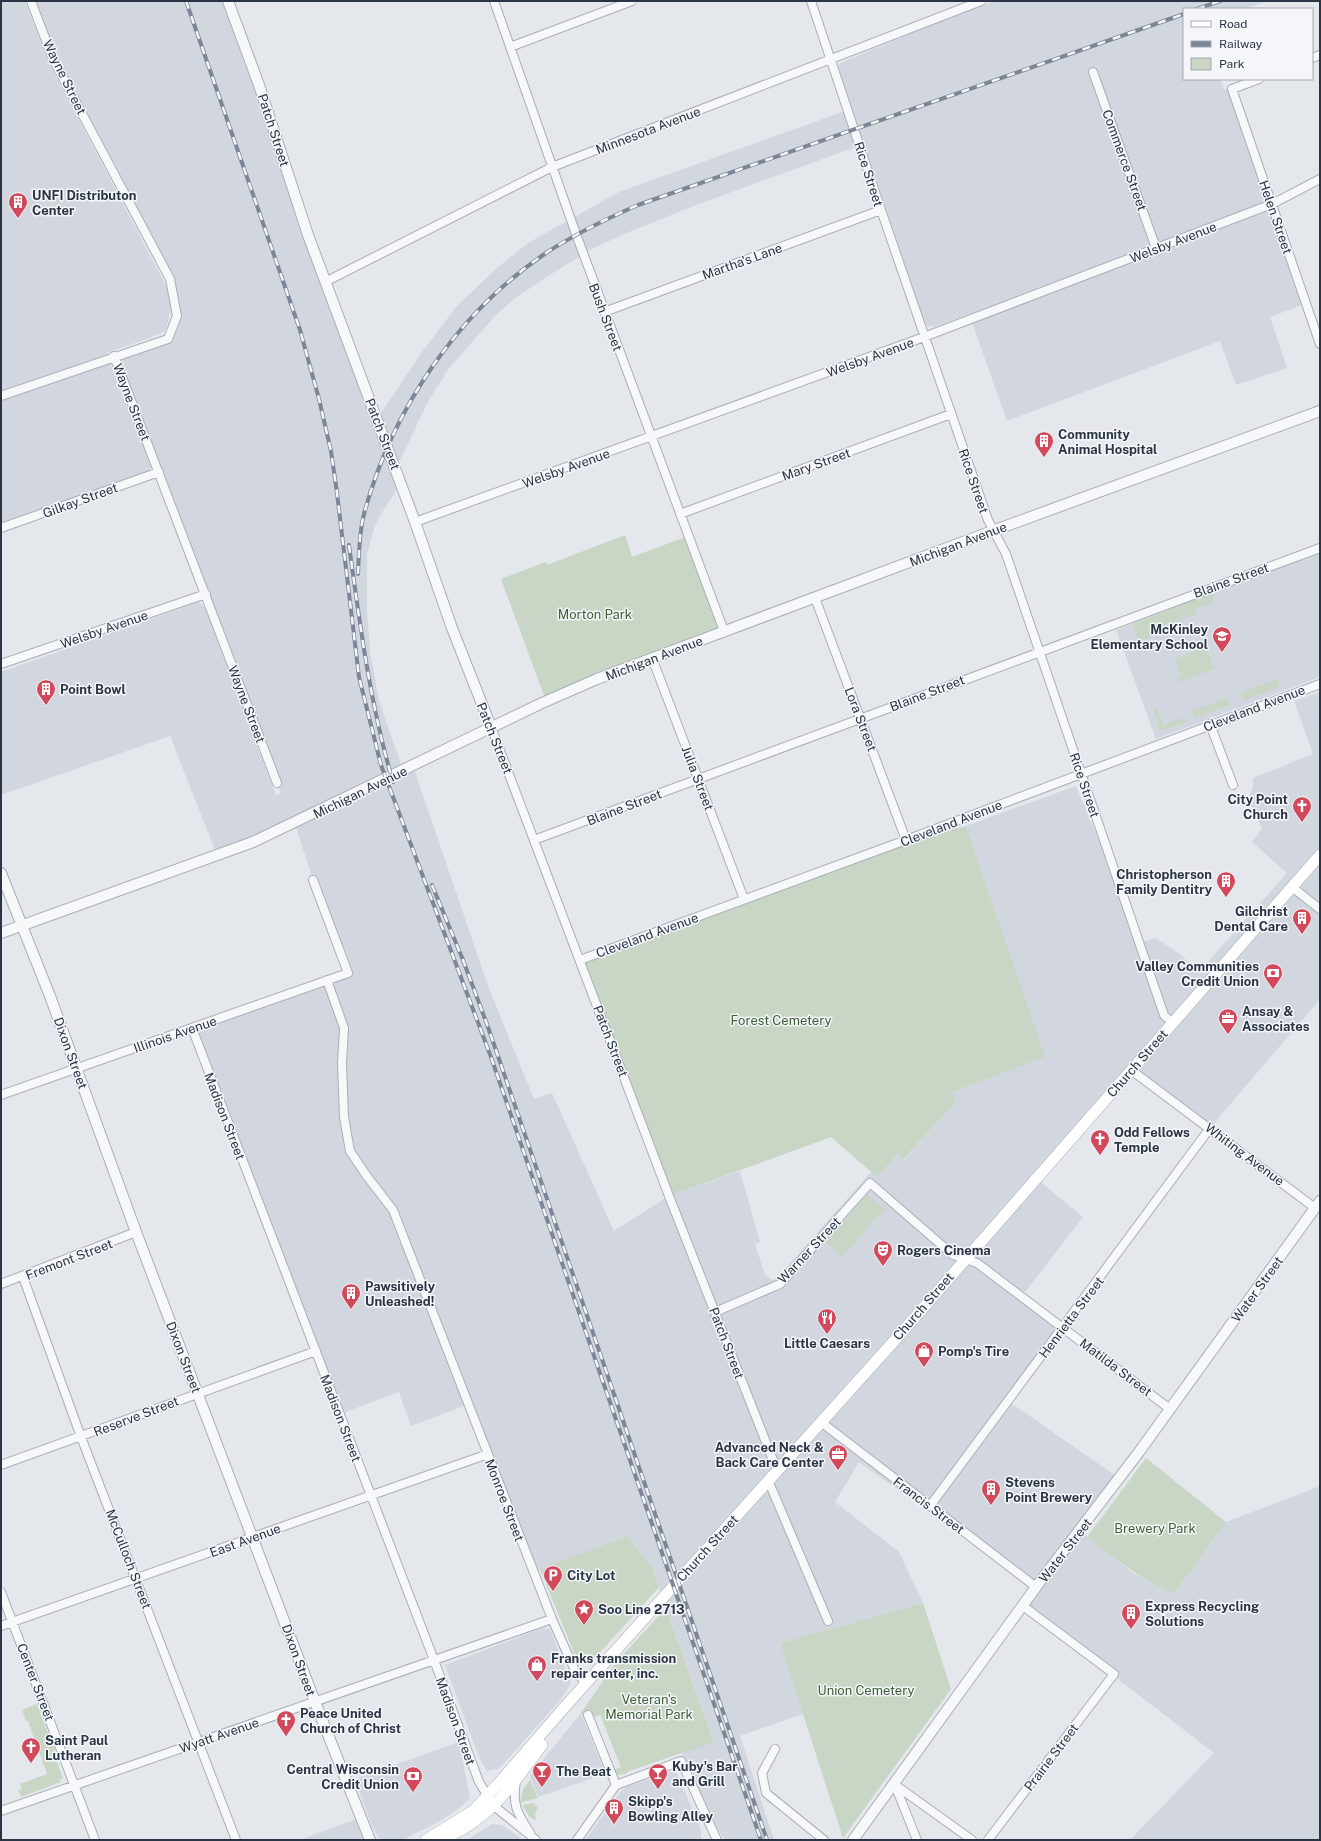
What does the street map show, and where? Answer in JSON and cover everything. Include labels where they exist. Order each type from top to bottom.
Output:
[{"type":"main road","name":"Church Street","points":[[426,1840],[460,1820],[472,1811],[486,1796],[821,1422],[1320,855]]},
{"type":"main road","name":"Church Street","points":[[442,1840],[462,1831],[494,1806],[587,1683]]},
{"type":"street","name":"Wayne Street","points":[[31,1],[53,58],[170,279],[177,316],[168,338],[114,356],[277,783]]},
{"type":"street","name":"Patch Street","points":[[228,1],[259,85],[296,200],[325,282],[415,522],[452,628],[580,960],[666,1189],[773,1460],[779,1469]]},
{"type":"street","name":"Bush Street","points":[[494,1],[604,312],[724,631]]},
{"type":"street","points":[[510,47],[632,1]]},
{"type":"street","name":"Rice Street","points":[[811,1],[924,337],[988,520],[1003,547],[1163,1013],[1172,1023]]},
{"type":"street","name":"Minnesota Avenue","points":[[325,282],[552,167],[981,1]]},
{"type":"street","name":"Commerce Street","points":[[1093,72],[1156,248]]},
{"type":"street","name":"Helen Street","points":[[1256,80],[1232,89],[1320,344]]},
{"type":"street","name":"Welsby Avenue","points":[[415,522],[652,438],[924,337],[1272,204],[1320,179]]},
{"type":"street","name":"Martha's Lane","points":[[604,312],[881,210]]},
{"type":"street","points":[[1,396],[114,356]]},
{"type":"street","name":"Michigan Avenue","points":[[1,933],[254,842],[553,698],[652,658],[994,530],[1320,411]]},
{"type":"street","name":"Mary Street","points":[[680,514],[951,414]]},
{"type":"street","name":"Gilkay Street","points":[[1,528],[159,472]]},
{"type":"street","name":"Blaine Street","points":[[534,840],[1039,651],[1320,548]]},
{"type":"street","name":"Welsby Avenue","points":[[1,664],[206,594]]},
{"type":"street","name":"Lora Street","points":[[815,598],[906,840]]},
{"type":"street","name":"Julia Street","points":[[652,658],[744,899]]},
{"type":"street","name":"Cleveland Avenue","points":[[580,960],[906,840],[1210,724],[1320,684]]},
{"type":"street","points":[[1210,724],[1233,785]]},
{"type":"street","name":"Dixon Street","points":[[1,873],[50,996],[136,1232],[315,1702],[370,1840]]},
{"type":"street","name":"Illinois Avenue","points":[[1,1095],[76,1067],[192,1028],[348,972],[313,880]]},
{"type":"street","points":[[1292,887],[1320,909]]},
{"type":"street","name":"Monroe Street","points":[[327,980],[344,1028],[342,1064],[344,1110],[350,1151],[366,1175],[393,1210],[407,1251],[433,1311],[552,1619],[576,1672],[587,1683]]},
{"type":"street","name":"Madison Street","points":[[192,1028],[434,1660],[471,1762],[486,1796],[494,1806],[534,1839]]},
{"type":"street","name":"Whiting Avenue","points":[[1131,1070],[1318,1207]]},
{"type":"street","name":"Henrietta Street","points":[[930,1506],[1064,1328],[1210,1128]]},
{"type":"street","name":"Warner Street","points":[[715,1312],[780,1284],[870,1183]]},
{"type":"street","name":"Matilda Street","points":[[870,1183],[953,1255],[977,1263],[1170,1409]]},
{"type":"street","name":"Water Street","points":[[853,1840],[1036,1587],[1170,1409],[1318,1207]]},
{"type":"street","name":"Fremont Street","points":[[1,1284],[23,1277],[136,1232]]},
{"type":"street","name":"McCulloch Street","points":[[23,1277],[81,1437],[137,1579],[236,1840]]},
{"type":"street","name":"Reserve Street","points":[[1,1465],[81,1437],[198,1392],[316,1351]]},
{"type":"street","name":"Francis Street","points":[[821,1422],[1036,1587]]},
{"type":"street","name":"East Avenue","points":[[1,1626],[488,1454]]},
{"type":"street","points":[[768,1480],[828,1620]]},
{"type":"street","name":"Center Street","points":[[1,1592],[95,1840]]},
{"type":"street","name":"Prairie Street","points":[[988,1840],[1114,1674],[1023,1606]]},
{"type":"street","name":"Wyatt Avenue","points":[[1,1812],[552,1619]]},
{"type":"street","points":[[588,1715],[616,1785]]},
{"type":"street","points":[[775,1749],[762,1773],[766,1793],[824,1840]]},
{"type":"street","points":[[577,1840],[616,1785],[681,1762],[713,1838]]},
{"type":"street","points":[[517,1777],[514,1805],[534,1839]]},
{"type":"street","points":[[894,1784],[917,1840]]},
{"type":"street","points":[[894,1784],[972,1840]]},
{"type":"shaded area","points":[[1,1],[25,1],[49,63],[162,278],[168,292],[171,309],[164,332],[106,353],[151,465],[150,471],[1,525]]},
{"type":"shaded area","points":[[31,1],[228,1],[377,419],[422,352],[457,306],[497,268],[528,243],[619,192],[848,110],[852,122],[856,121],[839,69],[839,64],[845,61],[931,25],[995,1],[1267,1],[1248,8],[1183,8],[1183,80],[1220,80],[1224,90],[1228,88],[1302,305],[1270,317],[1287,368],[1236,385],[1220,341],[1007,421],[969,314],[934,327],[928,326],[925,323],[864,144],[696,205],[624,234],[592,249],[545,278],[514,299],[496,315],[449,368],[429,400],[396,468],[401,484],[384,509],[374,528],[367,555],[367,611],[370,652],[379,701],[403,770],[413,766],[488,986],[534,1099],[552,1093],[614,1231],[669,1196],[740,1171],[760,1242],[755,1244],[765,1275],[773,1280],[778,1277],[871,1172],[877,1176],[897,1154],[904,1160],[956,1102],[952,1092],[1044,1057],[966,826],[1076,786],[1123,897],[1139,943],[1155,938],[1176,951],[1199,972],[1287,873],[1252,842],[1262,828],[1248,799],[1253,787],[1253,778],[1313,754],[1294,701],[1320,692],[1320,999],[1210,1128],[1131,1070],[1036,1178],[1083,1217],[1022,1296],[1064,1328],[1008,1401],[1119,1478],[1080,1531],[1133,1573],[1174,1594],[1226,1522],[1320,1486],[1320,1840],[1130,1840],[1214,1753],[1023,1606],[1036,1587],[859,1462],[835,1502],[899,1552],[923,1603],[780,1643],[803,1714],[740,1736],[774,1840],[725,1840],[708,1815],[682,1753],[714,1741],[652,1568],[628,1536],[533,1572],[469,1404],[411,1426],[399,1392],[340,1414],[192,1028],[348,972],[313,880],[295,824],[217,855],[170,736],[1,795],[1,672],[199,602],[205,608],[276,796],[281,793],[114,356],[168,338],[177,316],[170,279],[53,59]]},
{"type":"shaded area","name":"McKinley Elementary School","points":[[1320,553],[1320,677],[1156,739],[1116,630]]},
{"type":"shaded area","points":[[543,1628],[550,1629],[571,1684],[561,1699],[508,1759],[498,1769],[487,1771],[480,1760],[445,1665]]},
{"type":"shaded area","points":[[581,1713],[605,1774],[538,1797],[530,1776]]},
{"type":"shaded area","points":[[459,1742],[470,1799],[454,1812],[438,1822],[403,1840],[380,1840],[369,1819],[355,1779]]},
{"type":"shaded area","points":[[675,1772],[678,1775],[701,1831],[701,1840],[585,1840],[621,1791],[626,1787]]},
{"type":"shaded area","points":[[357,1819],[364,1840],[302,1839]]},
{"type":"shaded area","points":[[492,1824],[502,1825],[523,1840],[467,1840]]},
{"type":"green space","name":"Morton Park","points":[[625,535],[632,557],[688,536],[724,631],[546,701],[501,579],[546,562],[547,565]]},
{"type":"green space","points":[[1212,593],[1214,602],[1195,609],[1196,614],[1159,628],[1160,633],[1139,641],[1132,624]]},
{"type":"green space","points":[[1206,647],[1214,669],[1179,682],[1177,677],[1181,675],[1175,659]]},
{"type":"green space","points":[[1278,679],[1280,686],[1245,700],[1243,699],[1240,691],[1242,692]]},
{"type":"green space","points":[[1227,698],[1230,704],[1228,706],[1195,718],[1192,711]]},
{"type":"green space","points":[[1157,708],[1163,725],[1185,717],[1187,722],[1161,731],[1153,709]]},
{"type":"green space","name":"Forest Cemetery","points":[[966,826],[1045,1057],[952,1092],[956,1102],[903,1160],[897,1154],[877,1177],[831,1137],[669,1196],[580,960],[906,840]]},
{"type":"green space","points":[[867,1194],[885,1210],[881,1215],[879,1214],[843,1257],[826,1242]]},
{"type":"green space","name":"Brewery Park","points":[[1146,1458],[1226,1522],[1174,1594],[1139,1575],[1087,1537]]},
{"type":"green space","points":[[628,1536],[652,1568],[659,1587],[595,1658],[583,1660],[574,1653],[540,1569]]},
{"type":"green space","name":"Union Cemetery","points":[[923,1603],[951,1689],[843,1838],[780,1643]]},
{"type":"green space","name":"Veteran's Memorial Park","points":[[666,1608],[714,1742],[629,1771],[625,1774],[618,1775],[614,1770],[621,1767],[600,1715],[594,1717],[591,1711],[582,1715],[581,1713],[616,1662]]},
{"type":"green space","points":[[37,1704],[63,1778],[60,1780],[61,1782],[21,1797],[18,1790],[22,1789],[20,1784],[47,1774],[28,1721],[26,1721],[22,1710]]},
{"type":"green space","points":[[530,1780],[538,1798],[520,1803],[523,1789]]},
{"type":"green space","points":[[533,1803],[538,1808],[535,1813],[536,1821],[529,1816],[522,1805]]},
{"type":"railway","points":[[186,1],[300,330],[319,399],[331,451],[359,677],[381,765],[491,1057],[761,1840]]},
{"type":"railway","points":[[1200,8],[1220,1]]},
{"type":"railway","points":[[358,574],[360,536],[364,514],[376,475],[410,402],[432,367],[484,304],[514,277],[546,253],[568,239],[638,205],[1183,14]]},
{"type":"railway","points":[[349,545],[372,694],[393,782]]},
{"type":"railway","points":[[432,885],[463,960],[488,1027],[767,1840]]},
{"type":"place","name":"UNFI Distributon Center","points":[[18,219]]},
{"type":"place","name":"Community Animal Hospital","points":[[1044,458]]},
{"type":"place","name":"McKinley Elementary School","points":[[1222,653]]},
{"type":"place","name":"Point Bowl","points":[[46,706]]},
{"type":"place","name":"City Point Church","points":[[1302,823]]},
{"type":"place","name":"Christopherson Family Dentitry","points":[[1226,898]]},
{"type":"place","name":"Gilchrist Dental Care","points":[[1302,935]]},
{"type":"place","name":"Valley Communities Credit Union","points":[[1273,990]]},
{"type":"place","name":"Ansay & Associates","points":[[1228,1035]]},
{"type":"place","name":"Odd Fellows Temple","points":[[1100,1156]]},
{"type":"place","name":"Rogers Cinema","points":[[883,1267]]},
{"type":"place","name":"Pawsitively Unleashed!","points":[[351,1310]]},
{"type":"place","name":"Little Caesars","points":[[827,1335]]},
{"type":"place","name":"Pomp's Tire","points":[[924,1368]]},
{"type":"place","name":"Advanced Neck & Back Care Center","points":[[838,1471]]},
{"type":"place","name":"Stevens Point Brewery","points":[[991,1506]]},
{"type":"place","name":"City Lot","points":[[553,1592]]},
{"type":"place","name":"Soo Line 2713","points":[[584,1626]]},
{"type":"place","name":"Express Recycling Solutions","points":[[1131,1630]]},
{"type":"place","name":"Franks transmission repair center, inc.","points":[[537,1682]]},
{"type":"place","name":"Peace United Church of Christ","points":[[286,1737]]},
{"type":"place","name":"Saint Paul Lutheran","points":[[31,1764]]},
{"type":"place","name":"The Beat","points":[[542,1788]]},
{"type":"place","name":"Kuby's Bar and Grill","points":[[658,1790]]},
{"type":"place","name":"Central Wisconsin Credit Union","points":[[413,1793]]},
{"type":"place","name":"Skipp's Bowling Alley","points":[[614,1825]]}]
